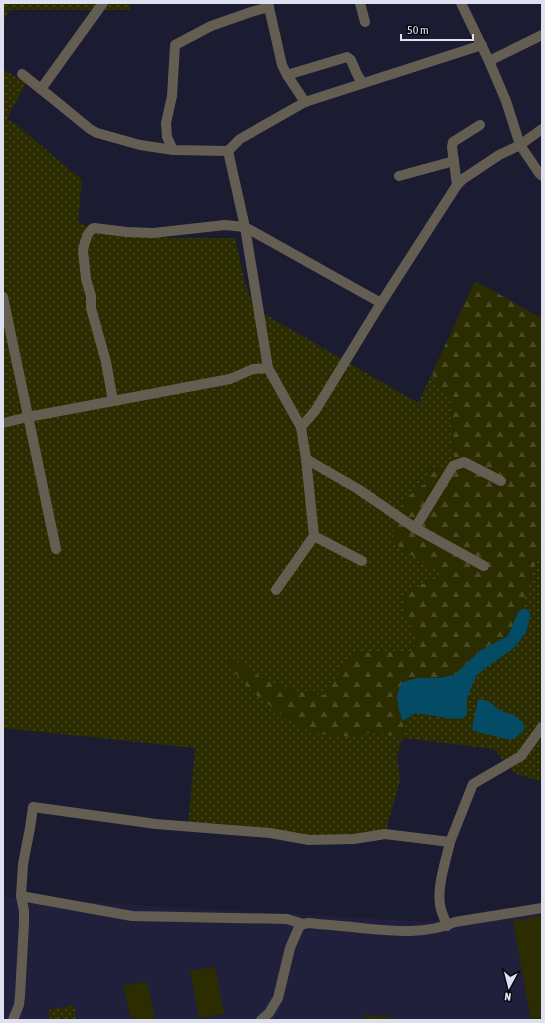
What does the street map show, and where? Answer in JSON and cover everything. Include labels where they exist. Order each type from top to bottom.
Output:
[{"type":"street","points":[[41,89],[103,3]]},
{"type":"street","points":[[360,3],[365,22]]},
{"type":"street","points":[[461,3],[482,45],[506,101],[520,145],[542,176]]},
{"type":"street","points":[[173,150],[167,137],[166,123],[172,96],[175,45],[211,26],[268,5],[282,65],[305,102]]},
{"type":"street","points":[[489,61],[542,35]]},
{"type":"street","points":[[22,74],[98,134],[140,145],[173,150],[228,151],[240,139],[305,102],[482,45]]},
{"type":"street","points":[[287,75],[347,56],[351,60],[362,83]]},
{"type":"street","points":[[457,185],[452,147],[453,142],[480,125]]},
{"type":"street","points":[[301,427],[315,411],[381,303],[457,185],[463,179],[499,155],[520,145],[542,129]]},
{"type":"street","points":[[228,151],[245,227],[268,368],[301,427],[306,459],[314,536],[276,590]]},
{"type":"street","points":[[399,176],[454,161]]},
{"type":"street","points":[[112,401],[106,362],[91,308],[90,292],[86,279],[83,250],[91,230],[94,228],[153,233],[225,225],[245,227],[381,303]]},
{"type":"street","points":[[3,297],[56,549]]},
{"type":"street","points":[[3,423],[230,379],[253,369],[268,368]]},
{"type":"street","points":[[306,459],[358,489],[416,528],[484,566]]},
{"type":"street","points":[[416,528],[453,466],[464,462],[500,481]]},
{"type":"street","points":[[314,536],[362,561]]},
{"type":"street","points":[[447,926],[440,905],[442,878],[450,842],[472,784],[521,756],[542,727]]},
{"type":"street","points":[[13,1020],[20,996],[24,923],[24,911],[21,896],[23,864],[33,808],[156,824],[270,833],[309,840],[354,839],[385,834],[450,842]]},
{"type":"street","points":[[21,896],[132,916],[287,920],[303,924],[309,923],[407,931],[426,930],[447,926],[455,922],[542,908]]},
{"type":"street","points":[[261,1020],[269,1013],[278,998],[290,948],[299,927],[303,924]]},
{"type":"shaded area","points":[[3,897],[426,922],[542,902],[542,1020],[3,1020]]},
{"type":"green space","points":[[3,3],[130,3],[130,10],[9,10],[3,22]]},
{"type":"green space","points":[[3,69],[26,83],[7,119],[17,125],[82,180],[78,221],[99,233],[173,238],[235,238],[245,283],[254,308],[418,403],[433,371],[434,381],[452,403],[451,419],[454,475],[431,466],[425,484],[407,497],[445,576],[422,584],[405,616],[418,638],[411,652],[351,654],[326,695],[296,691],[263,679],[228,656],[252,692],[292,722],[351,737],[373,732],[403,738],[397,755],[400,781],[385,834],[354,839],[188,827],[195,748],[3,728]]},
{"type":"green space","points":[[475,281],[542,318],[542,548],[527,588],[522,609],[518,612],[508,636],[481,650],[454,675],[438,678],[418,678],[399,711],[403,721],[403,738],[373,732],[351,737],[311,733],[278,712],[252,692],[230,667],[228,655],[263,679],[296,691],[325,695],[351,654],[411,652],[418,638],[405,616],[403,596],[422,584],[444,576],[390,541],[407,497],[425,484],[431,466],[454,475],[451,419],[452,403],[434,381],[433,371]]},
{"type":"green space","points":[[542,548],[542,782],[514,773],[494,749],[403,738],[403,721],[416,713],[453,719],[467,714],[467,699],[476,676],[488,666],[527,609],[522,609],[527,588]]},
{"type":"green space","points":[[542,916],[542,1020],[531,1020],[513,921]]},
{"type":"green space","points":[[215,967],[224,1014],[199,1018],[190,971]]},
{"type":"green space","points":[[147,982],[155,1020],[131,1020],[123,985]]},
{"type":"green space","points":[[74,1005],[77,1020],[50,1020],[48,1010]]},
{"type":"green space","points":[[363,1015],[393,1017],[393,1020],[363,1020]]},
{"type":"water","points":[[522,609],[527,609],[530,613],[526,633],[513,649],[476,676],[467,699],[467,714],[464,718],[453,719],[416,713],[403,721],[399,711],[397,696],[403,682],[418,678],[438,678],[454,675],[481,650],[508,636],[518,612]]},
{"type":"water","points":[[478,699],[488,701],[500,710],[513,715],[520,720],[524,726],[522,732],[511,740],[477,732],[472,729]]}]
